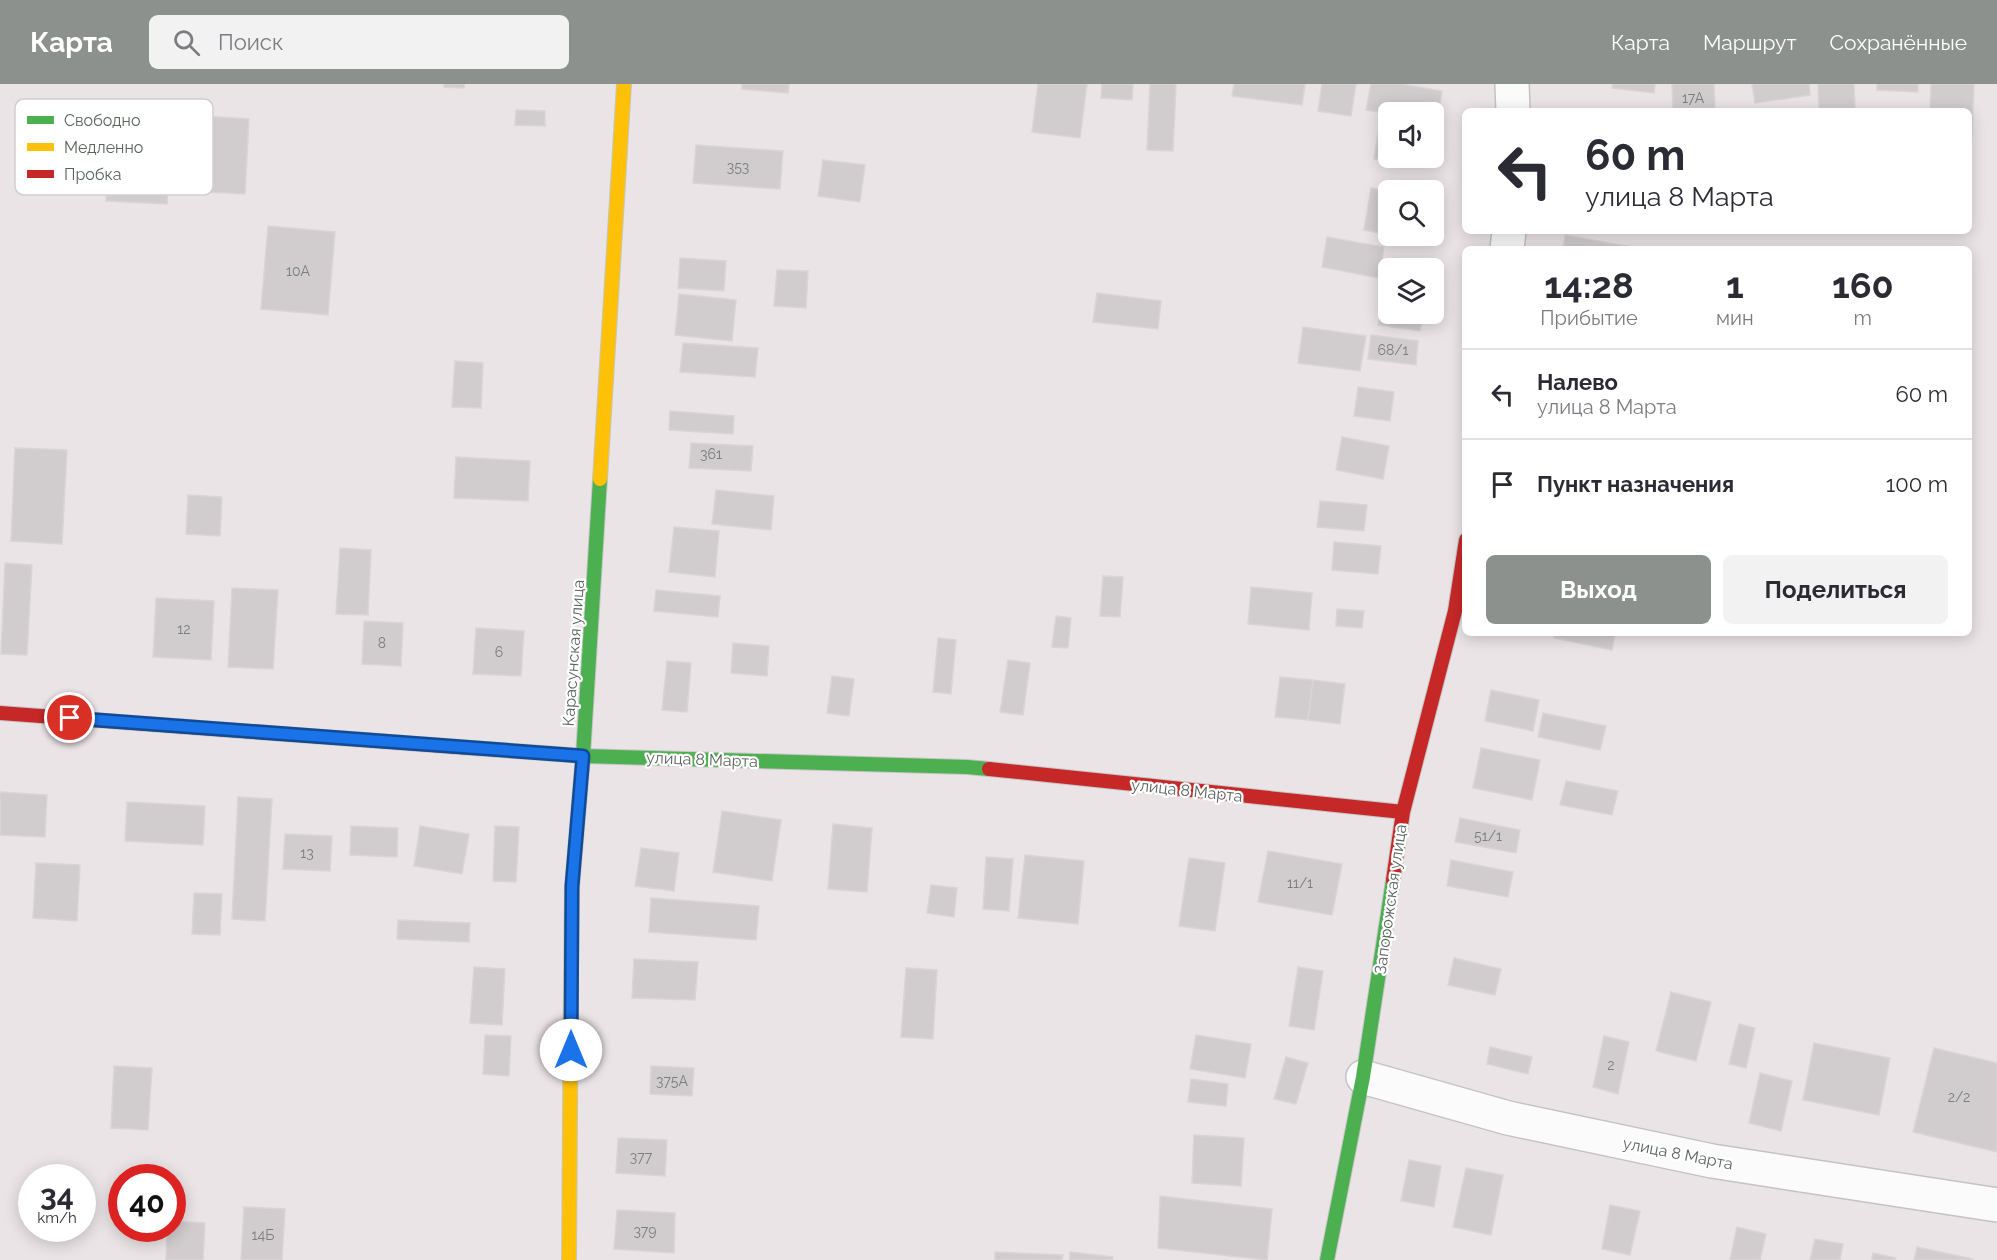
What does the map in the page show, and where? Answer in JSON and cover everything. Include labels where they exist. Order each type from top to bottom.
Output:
[{"type":"street","name":"Карасунская улица","points":[[569,1260],[572,886],[583,756],[624,84]]},
{"type":"street","points":[[1512,84],[1513,108]]},
{"type":"street","name":"Запорожская улица","points":[[1327,1260],[1364,1077],[1403,812],[1455,611],[1462,566]]},
{"type":"street","name":"улица 8 Марта","points":[[0,713],[583,756],[967,767],[1403,812]]},
{"type":"street","name":"улица 8 Марта","points":[[1364,1077],[1508,1118],[1712,1161],[1997,1205]]},
{"type":"building","points":[[444,84],[464,84],[464,88],[444,87]]},
{"type":"building","points":[[742,84],[789,84],[788,93],[742,89]]},
{"type":"building","points":[[1038,84],[1087,84],[1080,138],[1032,132]]},
{"type":"building","points":[[1102,84],[1133,84],[1132,100],[1101,98]]},
{"type":"building","points":[[1150,84],[1176,84],[1173,151],[1147,150]]},
{"type":"building","points":[[1234,84],[1305,84],[1302,105],[1232,96]]},
{"type":"building","points":[[1322,84],[1356,84],[1351,116],[1318,111]]},
{"type":"building","points":[[1371,84],[1401,84],[1442,91],[1440,102],[1378,102],[1378,112],[1366,110]]},
{"type":"building","points":[[1613,84],[1655,84],[1654,93],[1612,88]]},
{"type":"building","points":[[1672,84],[1714,84],[1715,108],[1673,108]]},
{"type":"building","points":[[1752,84],[1809,84],[1810,95],[1755,103]]},
{"type":"building","points":[[1818,84],[1854,84],[1855,108],[1819,108]]},
{"type":"building","points":[[1877,84],[1918,84],[1918,92],[1877,90]]},
{"type":"building","points":[[1931,84],[1974,84],[1972,131],[1972,108],[1930,108]]},
{"type":"building","points":[[516,110],[545,111],[545,126],[515,125]]},
{"type":"building","points":[[213,117],[249,119],[245,194],[213,192]]},
{"type":"building","points":[[1378,133],[1378,160],[1374,159]]},
{"type":"building","points":[[696,145],[783,151],[780,189],[693,183]]},
{"type":"building","points":[[823,160],[865,165],[860,202],[818,196]]},
{"type":"building","points":[[1371,188],[1378,189],[1378,233],[1364,230]]},
{"type":"building","points":[[106,195],[167,195],[167,204],[106,201]]},
{"type":"building","points":[[268,226],[335,232],[328,315],[261,309]]},
{"type":"building","points":[[1565,235],[1625,246],[1563,246]]},
{"type":"building","points":[[1327,237],[1384,247],[1382,258],[1378,258],[1378,278],[1322,267]]},
{"type":"building","points":[[680,258],[726,261],[724,291],[678,288]]},
{"type":"building","points":[[777,270],[808,271],[806,308],[774,306]]},
{"type":"building","points":[[1097,293],[1161,301],[1158,329],[1093,322]]},
{"type":"building","points":[[679,294],[736,300],[732,341],[675,335]]},
{"type":"building","points":[[1378,324],[1421,324],[1420,331]]},
{"type":"building","points":[[1303,327],[1366,336],[1360,371],[1298,363]]},
{"type":"building","points":[[1371,335],[1418,341],[1416,365],[1368,359]]},
{"type":"building","points":[[683,343],[758,348],[755,377],[680,372]]},
{"type":"building","points":[[455,361],[483,363],[481,408],[452,407]]},
{"type":"building","points":[[1358,387],[1394,392],[1390,421],[1354,416]]},
{"type":"building","points":[[670,411],[734,416],[733,434],[669,430]]},
{"type":"building","points":[[1342,437],[1389,446],[1383,479],[1336,470]]},
{"type":"building","points":[[691,443],[753,446],[751,471],[689,468]]},
{"type":"building","points":[[15,448],[67,450],[62,544],[11,541]]},
{"type":"building","points":[[456,457],[530,461],[528,501],[454,498]]},
{"type":"building","points":[[716,490],[774,496],[771,530],[712,524]]},
{"type":"building","points":[[188,495],[222,497],[220,536],[186,534]]},
{"type":"building","points":[[1320,501],[1367,505],[1364,531],[1317,527]]},
{"type":"building","points":[[674,527],[719,531],[715,577],[669,572]]},
{"type":"building","points":[[1334,542],[1381,546],[1378,574],[1332,570]]},
{"type":"building","points":[[340,548],[371,550],[368,615],[336,614]]},
{"type":"building","points":[[5,563],[32,565],[27,655],[1,654]]},
{"type":"building","points":[[1103,576],[1123,577],[1120,617],[1100,616]]},
{"type":"building","points":[[1251,587],[1312,593],[1309,630],[1248,624]]},
{"type":"building","points":[[232,588],[278,590],[273,669],[228,667]]},
{"type":"building","points":[[656,590],[720,596],[718,617],[654,611]]},
{"type":"building","points":[[156,598],[214,601],[211,660],[153,657]]},
{"type":"building","points":[[1337,609],[1364,611],[1362,628],[1336,626]]},
{"type":"building","points":[[1056,616],[1071,618],[1068,648],[1052,647]]},
{"type":"building","points":[[364,621],[403,623],[401,666],[362,664]]},
{"type":"building","points":[[476,628],[524,631],[521,676],[473,674]]},
{"type":"building","points":[[1554,636],[1614,636],[1612,650],[1554,638]]},
{"type":"building","points":[[938,638],[956,640],[951,694],[933,692]]},
{"type":"building","points":[[733,643],[769,646],[767,676],[731,673]]},
{"type":"building","points":[[1008,660],[1030,663],[1023,715],[1000,712]]},
{"type":"building","points":[[667,661],[691,663],[687,712],[662,710]]},
{"type":"building","points":[[832,676],[854,679],[849,716],[827,713]]},
{"type":"building","points":[[1280,677],[1313,680],[1308,720],[1275,717]]},
{"type":"building","points":[[1313,680],[1345,684],[1340,724],[1308,720]]},
{"type":"building","points":[[1491,690],[1539,700],[1533,731],[1485,721]]},
{"type":"building","points":[[1543,713],[1606,726],[1600,750],[1538,737]]},
{"type":"building","points":[[1481,748],[1540,760],[1532,800],[1473,788]]},
{"type":"building","points":[[1566,781],[1618,791],[1612,815],[1560,805]]},
{"type":"building","points":[[0,792],[47,795],[45,837],[0,835]]},
{"type":"building","points":[[238,797],[272,799],[265,921],[232,919]]},
{"type":"building","points":[[127,802],[205,806],[203,845],[125,841]]},
{"type":"building","points":[[722,811],[781,820],[772,881],[713,872]]},
{"type":"building","points":[[1460,818],[1520,830],[1516,853],[1455,842]]},
{"type":"building","points":[[833,824],[872,828],[867,892],[828,889]]},
{"type":"building","points":[[351,826],[398,828],[397,857],[350,855]]},
{"type":"building","points":[[420,826],[469,834],[462,874],[414,866]]},
{"type":"building","points":[[495,826],[519,827],[516,882],[493,881]]},
{"type":"building","points":[[285,834],[332,836],[330,871],[283,869]]},
{"type":"building","points":[[641,848],[679,853],[674,891],[635,886]]},
{"type":"building","points":[[1268,851],[1342,864],[1332,915],[1258,902]]},
{"type":"building","points":[[1025,855],[1084,861],[1078,924],[1018,918]]},
{"type":"building","points":[[986,857],[1013,859],[1009,911],[983,909]]},
{"type":"building","points":[[1189,858],[1225,863],[1215,931],[1179,926]]},
{"type":"building","points":[[1451,860],[1513,872],[1508,897],[1447,886]]},
{"type":"building","points":[[36,863],[80,865],[77,921],[33,918]]},
{"type":"building","points":[[931,885],[957,888],[954,917],[927,913]]},
{"type":"building","points":[[194,893],[222,894],[220,935],[192,934]]},
{"type":"building","points":[[651,898],[759,906],[756,940],[649,932]]},
{"type":"building","points":[[398,920],[470,923],[469,942],[397,939]]},
{"type":"building","points":[[1454,958],[1501,969],[1495,995],[1448,985]]},
{"type":"building","points":[[634,959],[698,962],[695,1000],[632,998]]},
{"type":"building","points":[[474,967],[505,969],[502,1025],[470,1023]]},
{"type":"building","points":[[1298,967],[1323,971],[1314,1030],[1289,1026]]},
{"type":"building","points":[[906,968],[937,970],[933,1039],[901,1037]]},
{"type":"building","points":[[1671,992],[1711,1002],[1696,1061],[1656,1051]]},
{"type":"building","points":[[1739,1024],[1755,1028],[1746,1068],[1729,1064]]},
{"type":"building","points":[[485,1035],[511,1036],[509,1076],[483,1074]]},
{"type":"building","points":[[1196,1035],[1251,1044],[1245,1078],[1190,1069]]},
{"type":"building","points":[[1604,1036],[1629,1042],[1618,1094],[1593,1087]]},
{"type":"building","points":[[1814,1043],[1890,1058],[1879,1115],[1803,1100]]},
{"type":"building","points":[[1490,1047],[1532,1057],[1528,1074],[1487,1064]]},
{"type":"building","points":[[1934,1048],[1997,1063],[1997,1152],[1913,1132]]},
{"type":"building","points":[[1286,1057],[1308,1063],[1296,1104],[1274,1099]]},
{"type":"building","points":[[114,1066],[152,1068],[148,1130],[111,1128]]},
{"type":"building","points":[[651,1066],[694,1068],[692,1096],[650,1094]]},
{"type":"building","points":[[1760,1073],[1792,1081],[1781,1131],[1749,1123]]},
{"type":"building","points":[[1191,1079],[1228,1084],[1226,1106],[1188,1102]]},
{"type":"building","points":[[1194,1135],[1244,1138],[1241,1186],[1192,1183]]},
{"type":"building","points":[[618,1138],[667,1140],[665,1176],[616,1173]]},
{"type":"building","points":[[1409,1160],[1441,1166],[1434,1207],[1401,1201]]},
{"type":"building","points":[[1466,1168],[1503,1175],[1491,1235],[1453,1227]]},
{"type":"building","points":[[1160,1196],[1272,1209],[1267,1260],[1158,1248]]},
{"type":"building","points":[[1610,1205],[1640,1211],[1630,1255],[1602,1249]]},
{"type":"building","points":[[244,1207],[285,1209],[282,1260],[241,1260]]},
{"type":"building","points":[[617,1210],[675,1213],[674,1253],[614,1249]]},
{"type":"building","points":[[186,1222],[205,1223],[203,1260],[166,1260],[167,1242],[186,1242]]},
{"type":"building","points":[[1737,1227],[1766,1234],[1760,1260],[1730,1260]]},
{"type":"building","points":[[1815,1239],[1843,1244],[1840,1260],[1810,1260]]},
{"type":"building","points":[[1917,1247],[1973,1259],[1973,1260],[1914,1260]]},
{"type":"building","points":[[995,1252],[1063,1255],[1062,1260],[995,1260]]},
{"type":"building","points":[[1070,1252],[1113,1257],[1112,1260],[1070,1260]]},
{"type":"building","points":[[1873,1253],[1896,1258],[1895,1260],[1872,1260]]},
{"type":"traffic: fast","points":[[571,978],[572,887],[583,756],[600,479]]},
{"type":"traffic: fast","points":[[473,748],[583,756],[989,769]]},
{"type":"traffic: fast","points":[[1327,1260],[1363,1077],[1393,880]]},
{"type":"traffic: slow","points":[[600,479],[624,84]]},
{"type":"traffic: slow","points":[[569,1260],[571,978]]},
{"type":"traffic: jam","points":[[1393,880],[1403,812],[1455,611],[1462,566]]},
{"type":"traffic: jam","points":[[0,713],[473,748]]},
{"type":"traffic: jam","points":[[989,769],[1403,812]]},
{"type":"route","points":[[70,718],[583,756],[572,886],[571,1050]]}]
